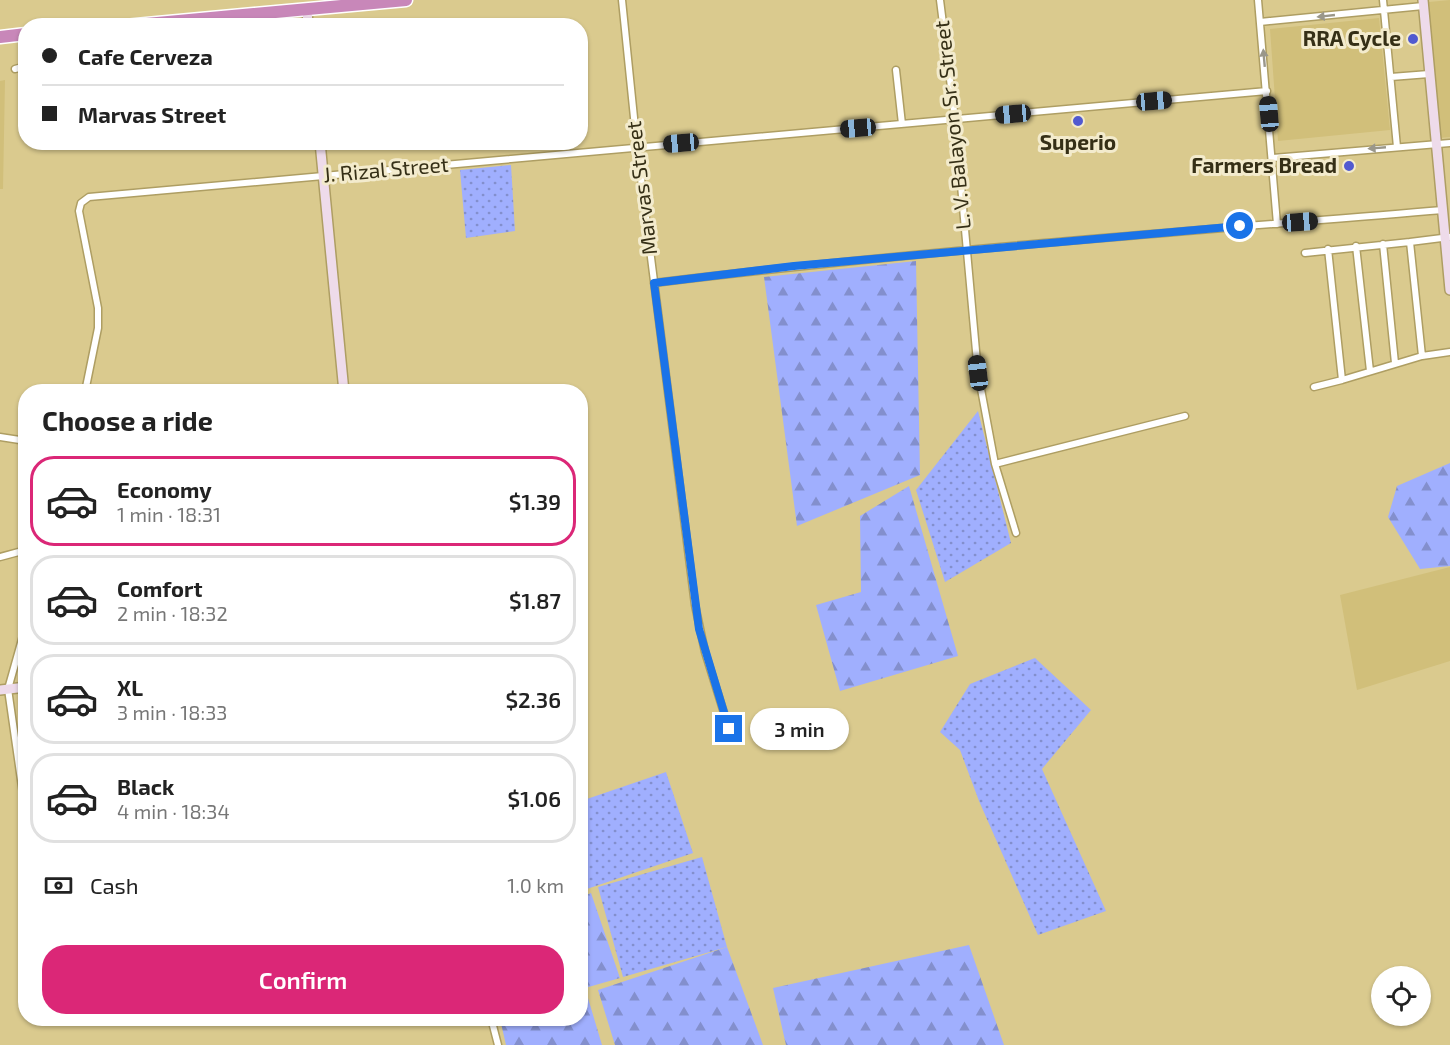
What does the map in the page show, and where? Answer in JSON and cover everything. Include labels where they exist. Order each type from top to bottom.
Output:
[{"type":"highway","points":[[210,18],[406,0]]},
{"type":"highway","points":[[0,37],[18,35]]},
{"type":"street","name":"Marvas Street","points":[[622,0],[637,147],[699,629],[729,729]]},
{"type":"street","name":"L. V. Balayon Sr. Street","points":[[940,0],[955,119],[978,373],[995,464],[1016,533]]},
{"type":"street","points":[[1258,0],[1277,224]]},
{"type":"street","points":[[1383,0],[1397,147]]},
{"type":"street","points":[[1260,22],[1423,3],[1443,210],[1448,237],[1450,290]]},
{"type":"street","points":[[307,9],[308,18]]},
{"type":"street","points":[[896,70],[902,124]]},
{"type":"street","points":[[1391,77],[1429,74]]},
{"type":"street","name":"J. Rizal Street","points":[[87,384],[98,328],[98,308],[79,211],[81,202],[89,197],[1267,91]]},
{"type":"street","points":[[1273,158],[1450,143]]},
{"type":"street","points":[[321,150],[343,384]]},
{"type":"street","points":[[654,283],[794,266],[1170,230],[1277,224],[1443,210]]},
{"type":"street","points":[[1305,253],[1448,237]]},
{"type":"street","points":[[1410,242],[1422,356]]},
{"type":"street","points":[[1383,244],[1395,363]]},
{"type":"street","points":[[1356,246],[1370,371]]},
{"type":"street","points":[[1328,249],[1342,380]]},
{"type":"street","points":[[1314,387],[1422,356],[1450,352]]},
{"type":"street","points":[[995,464],[1185,416]]},
{"type":"street","points":[[0,437],[18,440]]},
{"type":"street","points":[[0,556],[18,552]]},
{"type":"street","points":[[18,648],[4,689],[18,769]]},
{"type":"street","points":[[493,1026],[498,1045]]},
{"type":"shaded area","points":[[1450,0],[1450,137],[1439,138],[1429,2]]},
{"type":"shaded area","points":[[1379,18],[1390,130],[1278,141],[1270,29]]},
{"type":"shaded area","points":[[5,80],[3,189],[0,189],[0,81]]},
{"type":"shaded area","points":[[1450,567],[1450,661],[1357,690],[1340,595]]},
{"type":"green space","points":[[511,165],[515,231],[466,238],[460,170]]},
{"type":"green space","points":[[916,261],[920,475],[797,526],[764,277]]},
{"type":"green space","points":[[978,411],[1011,543],[945,582],[916,490]]},
{"type":"green space","points":[[1450,463],[1450,566],[1420,569],[1388,517],[1397,486]]},
{"type":"green space","points":[[909,486],[958,656],[840,691],[816,605],[861,592],[860,516]]},
{"type":"green space","points":[[1035,658],[1091,710],[1042,769],[1106,911],[1038,935],[979,801],[960,750],[940,732],[970,684]]},
{"type":"green space","points":[[666,772],[693,853],[588,889],[588,799]]},
{"type":"green space","points":[[702,857],[727,947],[623,977],[598,887]]},
{"type":"green space","points":[[591,893],[620,978],[588,987],[588,894]]},
{"type":"green space","points":[[969,945],[1004,1045],[786,1045],[773,988]]},
{"type":"green space","points":[[727,947],[763,1045],[615,1045],[598,990]]},
{"type":"green space","points":[[588,998],[602,1045],[506,1045],[502,1026],[588,1026]]},
{"type":"place","name":"RRA Cycle","points":[[1413,39]]},
{"type":"place","name":"Superio","points":[[1078,121]]},
{"type":"place","name":"Farmers Bread","points":[[1349,166]]},
{"type":"route","points":[[729,729],[699,629],[667,397],[654,283],[794,266],[1170,230],[1240,226]]}]
